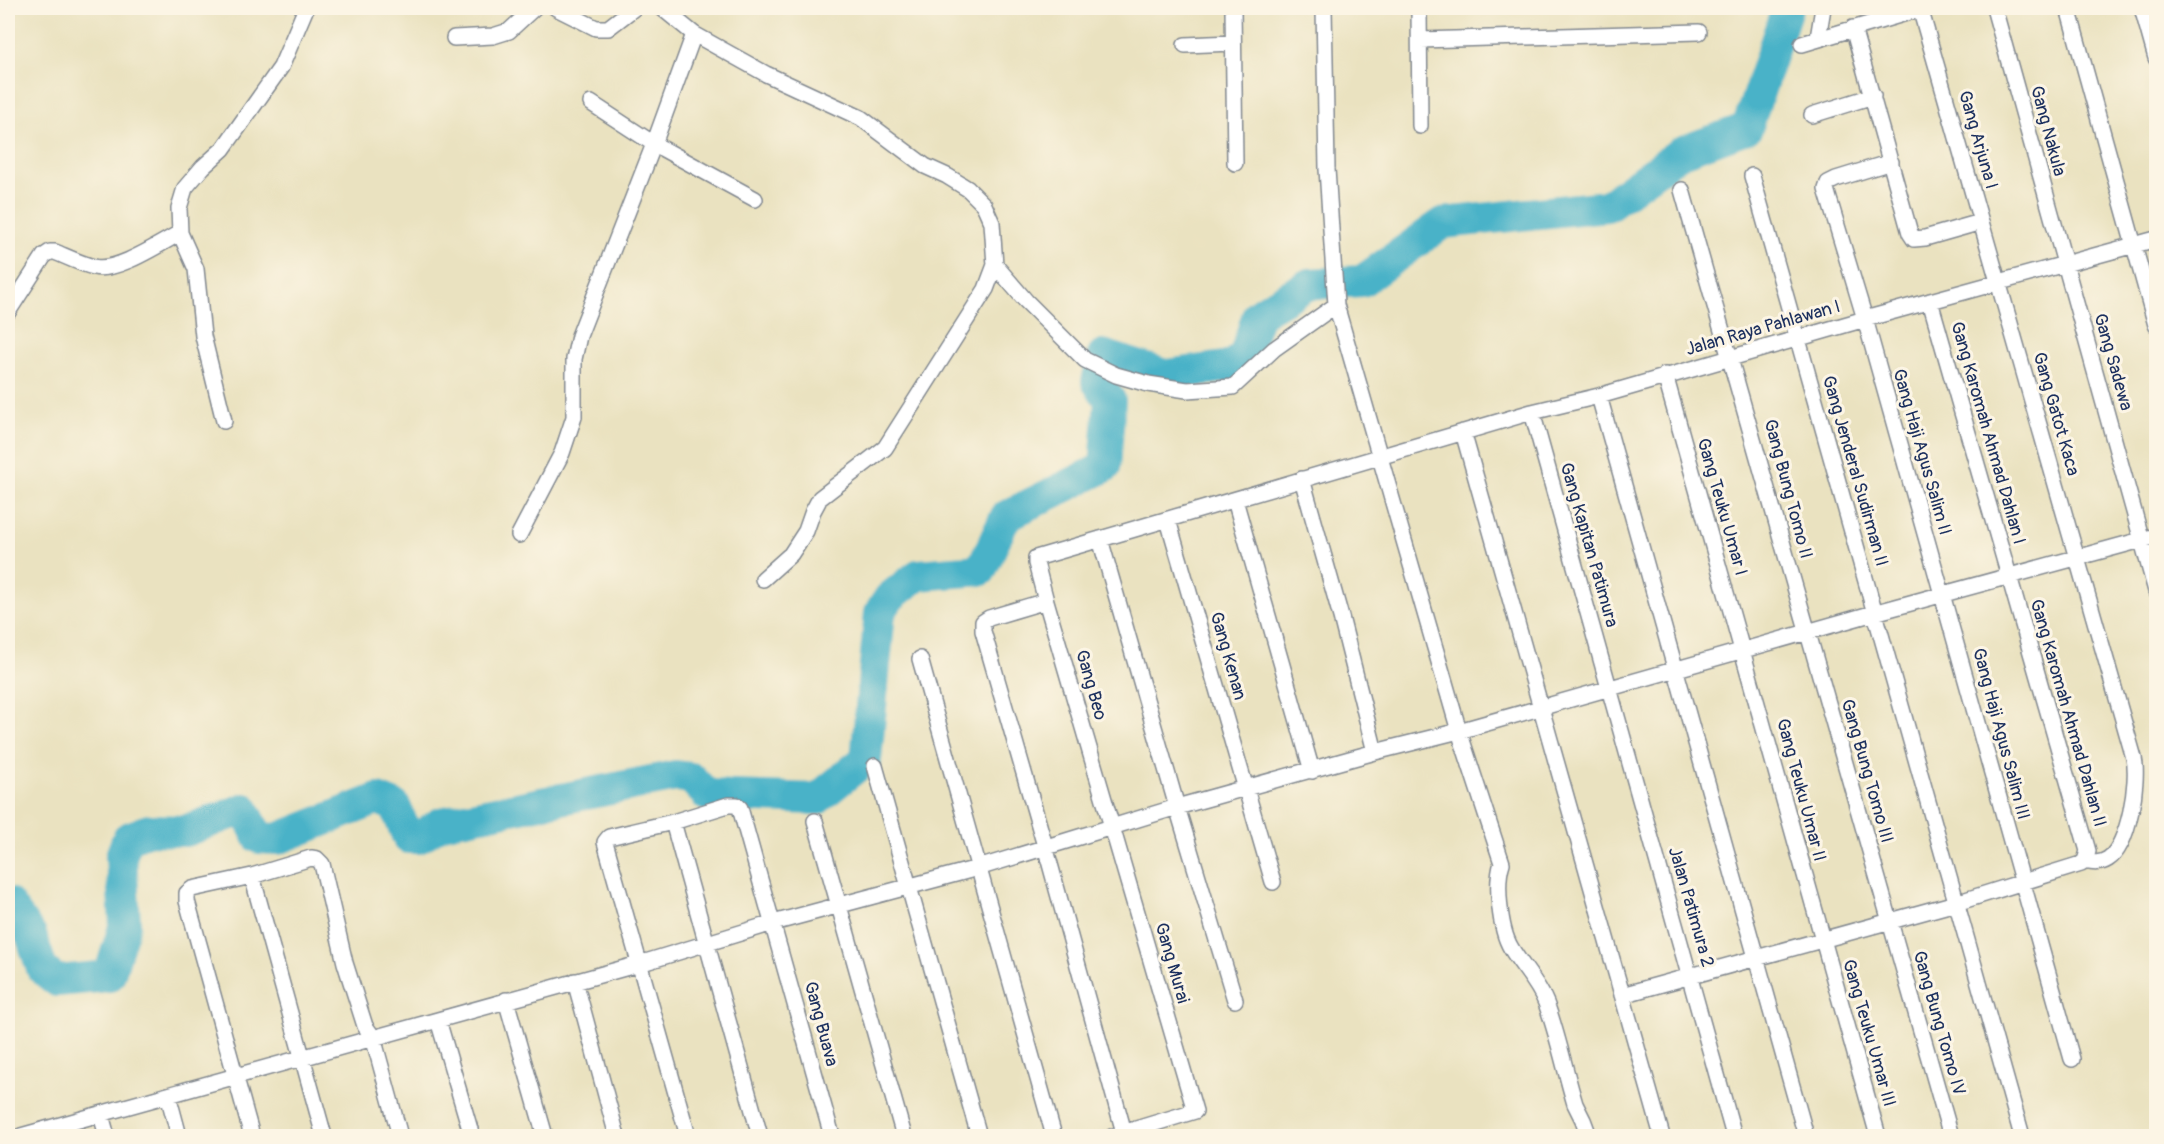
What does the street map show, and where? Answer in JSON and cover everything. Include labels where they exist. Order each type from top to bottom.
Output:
[{"type":"street","points":[[224,420],[203,336],[196,270],[180,233],[179,208],[185,188],[202,167],[223,149],[281,67],[306,8]]},
{"type":"street","points":[[454,38],[492,36],[509,31],[534,8]]},
{"type":"street","points":[[556,8],[596,28],[608,28],[634,8]]},
{"type":"street","points":[[662,8],[694,34],[766,74],[861,118],[925,166],[968,189],[984,205],[992,223],[995,265],[986,288],[885,448],[820,498],[806,531],[791,554],[763,579]]},
{"type":"street","points":[[1233,8],[1235,163]]},
{"type":"street","points":[[1324,8],[1328,169],[1335,301],[1460,731],[1502,863],[1498,872],[1501,916],[1509,946],[1536,984],[1545,1002],[1575,1104],[1589,1137]]},
{"type":"street","points":[[1419,8],[1420,126]]},
{"type":"street","points":[[1818,38],[1823,8]]},
{"type":"street","points":[[1802,44],[1922,8]]},
{"type":"street","name":"Gang Arjuna I","points":[[1922,8],[1999,282]]},
{"type":"street","name":"Gang Nakula","points":[[1994,8],[2064,264]]},
{"type":"street","points":[[2068,8],[2157,325]]},
{"type":"street","points":[[2142,8],[2157,58]]},
{"type":"street","points":[[1853,28],[1910,233],[1914,238],[1925,238],[1981,222]]},
{"type":"street","points":[[1420,40],[1700,32]]},
{"type":"street","points":[[519,535],[561,453],[574,417],[574,359],[579,336],[694,34]]},
{"type":"street","points":[[1185,45],[1233,43]]},
{"type":"street","points":[[1812,115],[1873,96]]},
{"type":"street","points":[[591,103],[654,144],[755,199]]},
{"type":"street","name":"Gang Haji Agus Salim II","points":[[1891,162],[1836,179],[1828,183],[1826,189],[1942,595]]},
{"type":"street","name":"Gang Jenderal Sudirman II","points":[[1752,176],[2022,1137]]},
{"type":"street","name":"Gang Bung Tomo II","points":[[1682,190],[1807,632]]},
{"type":"street","points":[[8,312],[48,252],[55,252],[93,267],[107,268],[180,233]]},
{"type":"street","name":"Jalan Raya Pahlawan I","points":[[1040,556],[1100,539],[1170,527],[1235,500],[1463,432],[2157,239]]},
{"type":"street","name":"Gang Sadewa","points":[[2064,264],[2150,538],[2157,591]]},
{"type":"street","points":[[995,265],[1026,301],[1086,360],[1116,375],[1148,384],[1187,390],[1233,387],[1274,349],[1335,301]]},
{"type":"street","name":"Gang Gatot Kaca","points":[[1622,995],[1956,903],[2085,861],[2097,863],[2108,859],[2115,852],[2128,819],[2136,767],[1999,282]]},
{"type":"street","name":"Gang Karomah Ahmad Dahlan I","points":[[1930,301],[2008,576]]},
{"type":"street","name":"Gang Teuku Umar I","points":[[1665,375],[1742,650]]},
{"type":"street","points":[[1599,396],[1806,1137]]},
{"type":"street","name":"Gang Kapitan Patimura","points":[[1532,412],[1609,688]]},
{"type":"street","points":[[1463,432],[1662,1137]]},
{"type":"street","points":[[1302,479],[1341,617],[1375,752]]},
{"type":"street","points":[[1235,500],[1312,771]]},
{"type":"street","name":"Gang Kenan","points":[[1170,527],[1273,882]]},
{"type":"street","points":[[30,1135],[639,964],[705,942],[978,868],[1177,807],[1460,731],[1874,613],[2150,538]]},
{"type":"street","points":[[1100,539],[1235,1000]]},
{"type":"street","name":"Gang Beo","points":[[1040,556],[1036,558],[1036,563],[1111,827]]},
{"type":"street","name":"Gang Karomah Ahmad Dahlan II","points":[[2008,576],[2088,851],[2085,861]]},
{"type":"street","name":"Gang Haji Agus Salim III","points":[[1942,595],[2072,1059]]},
{"type":"street","points":[[1046,601],[989,618],[983,622],[983,631],[1045,846],[1121,1135]]},
{"type":"street","name":"Gang Bung Tomo III","points":[[1807,632],[1890,920]]},
{"type":"street","name":"Gang Teuku Umar II","points":[[1742,650],[1822,939]]},
{"type":"street","points":[[920,659],[1054,1137]]},
{"type":"street","name":"Jalan Patimura 2","points":[[1609,688],[1734,1137]]},
{"type":"street","points":[[875,766],[980,1137]]},
{"type":"street","name":"Gang Buava","points":[[673,822],[728,805],[737,805],[740,808],[832,1137]]},
{"type":"street","points":[[815,820],[904,1137]]},
{"type":"street","points":[[688,1137],[605,842],[609,837],[673,822],[760,1137]]},
{"type":"street","name":"Gang Murai","points":[[1111,827],[1195,1111],[1121,1135]]},
{"type":"street","points":[[252,1137],[187,901],[187,893],[192,889],[252,876],[311,858],[317,859],[322,864],[345,963],[365,1026],[373,1037],[400,1137]]},
{"type":"street","points":[[252,876],[324,1137]]},
{"type":"street","name":"Gang Bung Tomo IV","points":[[1890,920],[1951,1137]]},
{"type":"street","name":"Gang Teuku Umar III","points":[[1822,939],[1878,1137]]},
{"type":"street","points":[[575,981],[617,1137]]},
{"type":"street","points":[[506,1000],[545,1137]]},
{"type":"street","points":[[438,1020],[472,1137]]},
{"type":"street","points":[[168,1095],[179,1137]]},
{"type":"street","points":[[101,1115],[107,1137]]},
{"type":"waterway","points":[[8,903],[31,935],[42,969],[57,981],[109,976],[125,924],[121,856],[128,838],[149,830],[185,831],[244,809],[259,838],[277,839],[378,799],[395,806],[408,838],[418,838],[441,823],[676,776],[691,778],[707,795],[817,799],[866,759],[880,612],[890,597],[918,575],[981,570],[1006,516],[1105,467],[1110,400],[1097,382],[1103,355],[1166,375],[1231,366],[1245,355],[1258,314],[1309,284],[1362,281],[1443,223],[1607,206],[1681,152],[1747,128],[1787,8]]}]
